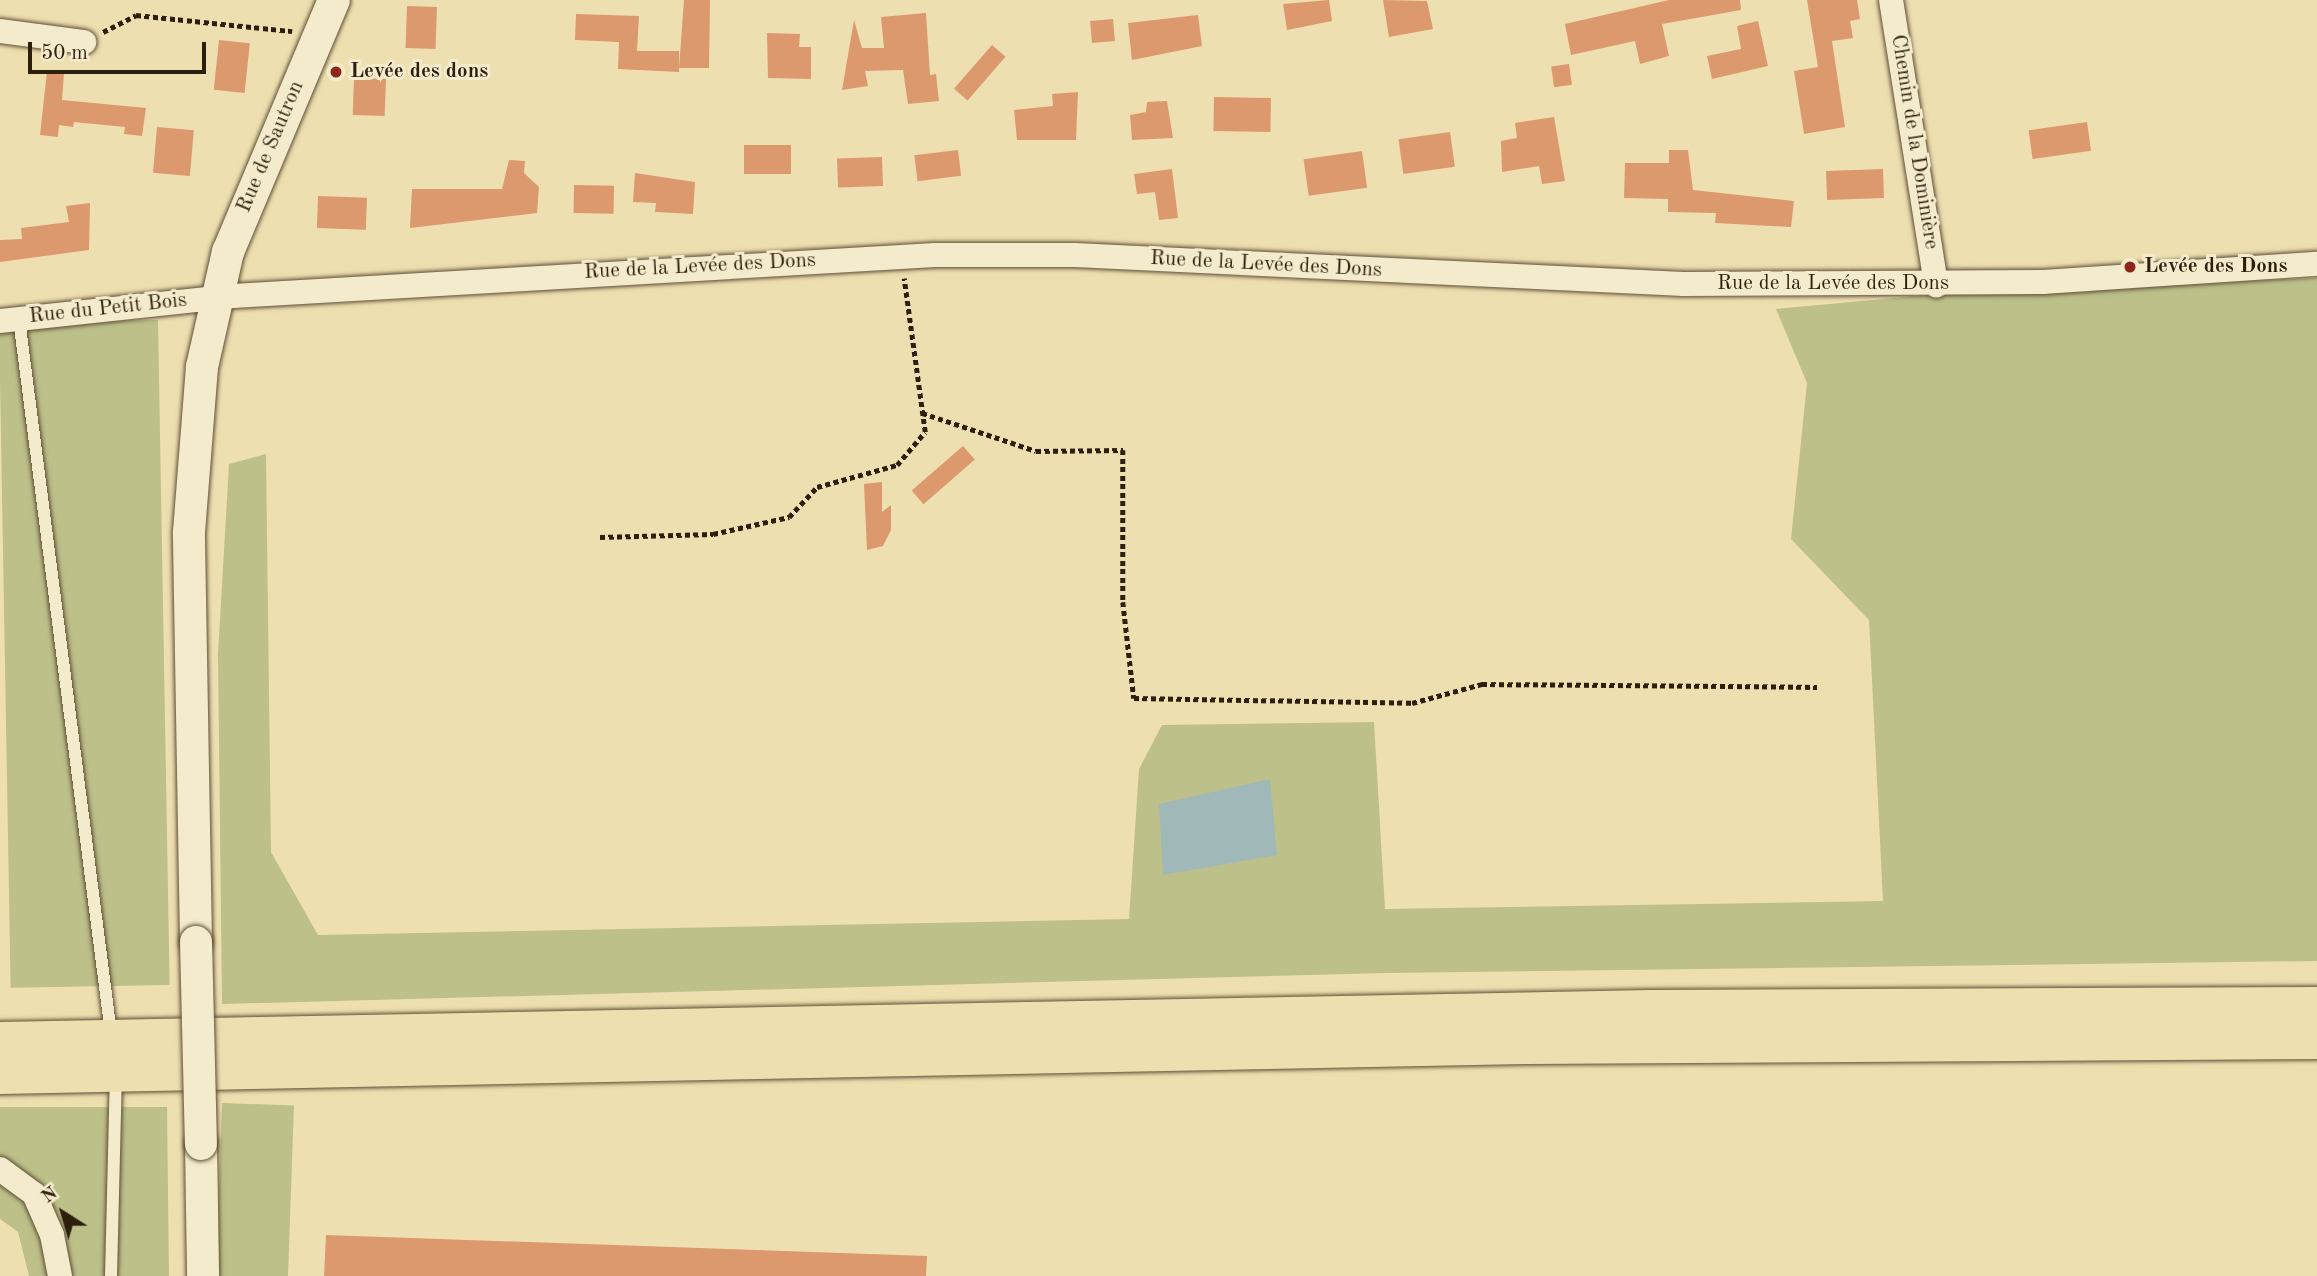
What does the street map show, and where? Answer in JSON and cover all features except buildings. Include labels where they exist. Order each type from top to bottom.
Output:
[{"type":"highway","points":[[0,1075],[114,1056],[1637,1009],[2317,1006]]},
{"type":"highway","points":[[0,1041],[114,1056],[2317,1040]]},
{"type":"street","name":"Rue de Sautron","points":[[203,1276],[189,518],[192,449],[216,297],[244,210],[334,0]]},
{"type":"street","name":"Chemin de la Dominière","points":[[1891,0],[1936,285]]},
{"type":"street","points":[[0,31],[83,42]]},
{"type":"street","name":"Rue de la Levée des Dons","points":[[216,297],[901,257],[1075,255],[1683,284],[1936,285],[2317,264]]},
{"type":"street","name":"Rue du Petit Bois","points":[[9,320],[216,297]]},
{"type":"street","points":[[0,1170],[34,1194],[52,1235],[60,1276]]},
{"type":"lane","points":[[9,320],[114,1056],[111,1276]]},
{"type":"path","points":[[83,42],[136,15],[303,32]]},
{"type":"path","points":[[600,537],[713,534],[789,517],[817,487],[898,465],[925,432],[901,257]]},
{"type":"path","points":[[922,413],[1036,451],[1123,450],[1123,602],[1134,698],[1412,703],[1482,684],[1817,687]]},
{"type":"green space","points":[[2317,278],[2317,961],[1387,973],[222,1004],[218,654],[229,464],[266,454],[271,852],[318,935],[1129,919],[1139,769],[1162,725],[1374,722],[1385,909],[1883,901],[1869,620],[1791,539],[1807,383],[1776,309],[1916,296]]},
{"type":"green space","points":[[158,320],[170,985],[11,988],[0,323]]},
{"type":"green space","points":[[222,1103],[294,1106],[288,1276],[216,1276]]},
{"type":"green space","points":[[0,1107],[167,1107],[169,1276],[29,1276],[18,1232],[0,1219]]},
{"type":"water","points":[[1270,779],[1277,855],[1163,875],[1159,804]]},
{"type":"place","name":"Levée des dons","points":[[336,72]]},
{"type":"place","name":"Levée des Dons","points":[[2130,267]]}]
